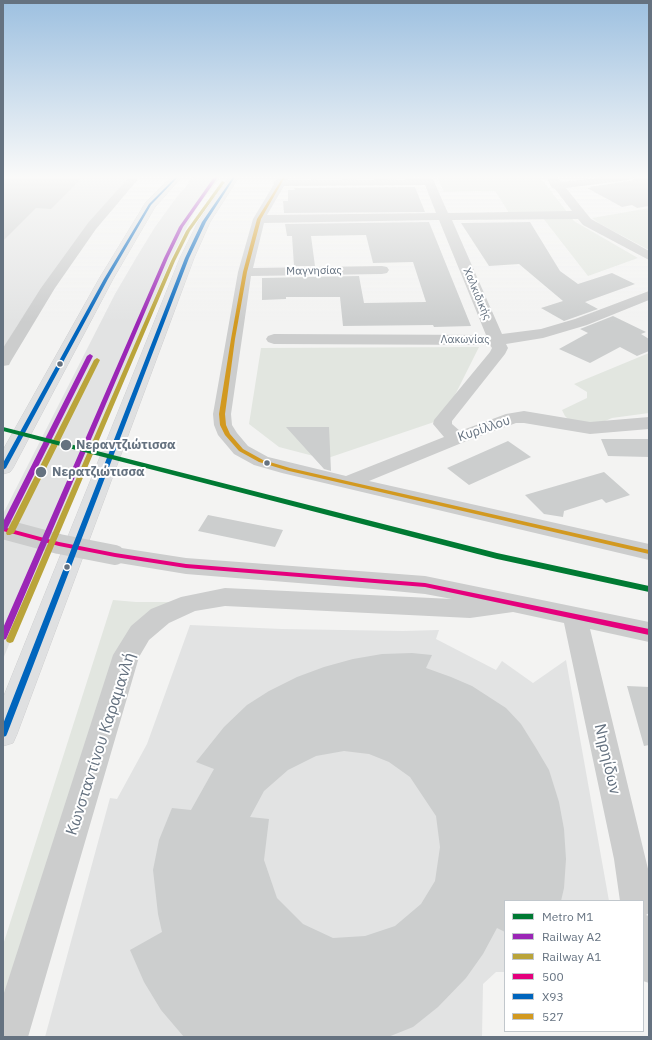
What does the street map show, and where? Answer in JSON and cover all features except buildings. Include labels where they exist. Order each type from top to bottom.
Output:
[{"type":"highway","points":[[3,468],[106,279],[138,226]]},
{"type":"highway","points":[[3,734],[187,258],[202,226]]},
{"type":"street","points":[[3,361],[48,288],[92,226]]},
{"type":"street","points":[[257,226],[245,272],[222,414],[223,425],[228,435],[241,450],[261,461],[649,552]]},
{"type":"street","name":"Χαλκιδικής","points":[[448,226],[500,348],[497,354],[443,420],[442,424],[457,438]]},
{"type":"street","points":[[593,226],[649,256]]},
{"type":"street","name":"Μαγνησίας","points":[[245,272],[382,270]]},
{"type":"street","name":"Λακωνίας","points":[[274,339],[496,340],[528,336],[566,327],[649,295]]},
{"type":"street","name":"Κυρίλλου","points":[[349,482],[457,438],[513,418],[524,417],[590,428],[649,422]]},
{"type":"street","points":[[3,529],[59,544],[115,555],[186,566],[373,580],[417,585],[472,594],[649,632]]},
{"type":"street","name":"Κωνσταντίνου Καραμανλή","points":[[9,1037],[126,655],[140,633],[160,616],[190,603],[225,597],[470,609],[511,603]]},
{"type":"street","name":"Νηρηίδων","points":[[575,617],[630,859],[638,900]]},
{"type":"street","points":[[644,938],[649,965]]},
{"type":"shaded area","points":[[3,226],[88,226],[17,326],[3,350]]},
{"type":"shaded area","points":[[156,226],[188,226],[171,259],[3,659],[3,514],[115,294]]},
{"type":"shaded area","points":[[549,226],[582,226],[638,258],[588,276]]},
{"type":"shaded area","points":[[603,226],[649,226],[649,250]]},
{"type":"shaded area","points":[[479,347],[443,419],[325,459],[279,447],[249,424],[261,348]]},
{"type":"shaded area","points":[[649,353],[649,413],[612,418],[598,424],[571,422],[565,416],[562,410],[587,398],[587,392],[574,384]]},
{"type":"shaded area","points":[[113,600],[136,602],[179,602],[144,622],[3,1023],[3,945]]},
{"type":"shaded area","points":[[190,625],[282,629],[403,631],[439,630],[436,639],[496,670],[502,661],[533,683],[566,660],[609,900],[504,900],[504,972],[496,972],[483,984],[482,1037],[45,1037],[110,798],[117,799],[147,744]]},
{"type":"metro line","name":"Μ1","points":[[3,429],[497,556],[649,589]]},
{"type":"rail line","name":"A2","points":[[3,637],[166,258],[182,226]]},
{"type":"rail line","name":"A1","points":[[10,640],[173,261],[192,226]]},
{"type":"rail line","name":"A2","points":[[3,529],[90,356]]},
{"type":"rail line","name":"A1","points":[[10,533],[97,360]]},
{"type":"transit line","name":"X93","points":[[3,468],[106,279],[138,226]]},
{"type":"transit line","name":"X93","points":[[3,734],[187,258],[202,226]]},
{"type":"transit line","name":"527","points":[[257,226],[245,272],[222,414],[223,425],[228,435],[241,450],[261,461],[289,469],[649,552]]},
{"type":"transit line","name":"500","points":[[3,529],[59,544],[115,555],[186,566],[425,585],[649,632]]},
{"type":"place","name":"Νεραντζιώτισσα","points":[[66,445]]},
{"type":"place","name":"Νερατζιώτισσα","points":[[41,472]]}]
